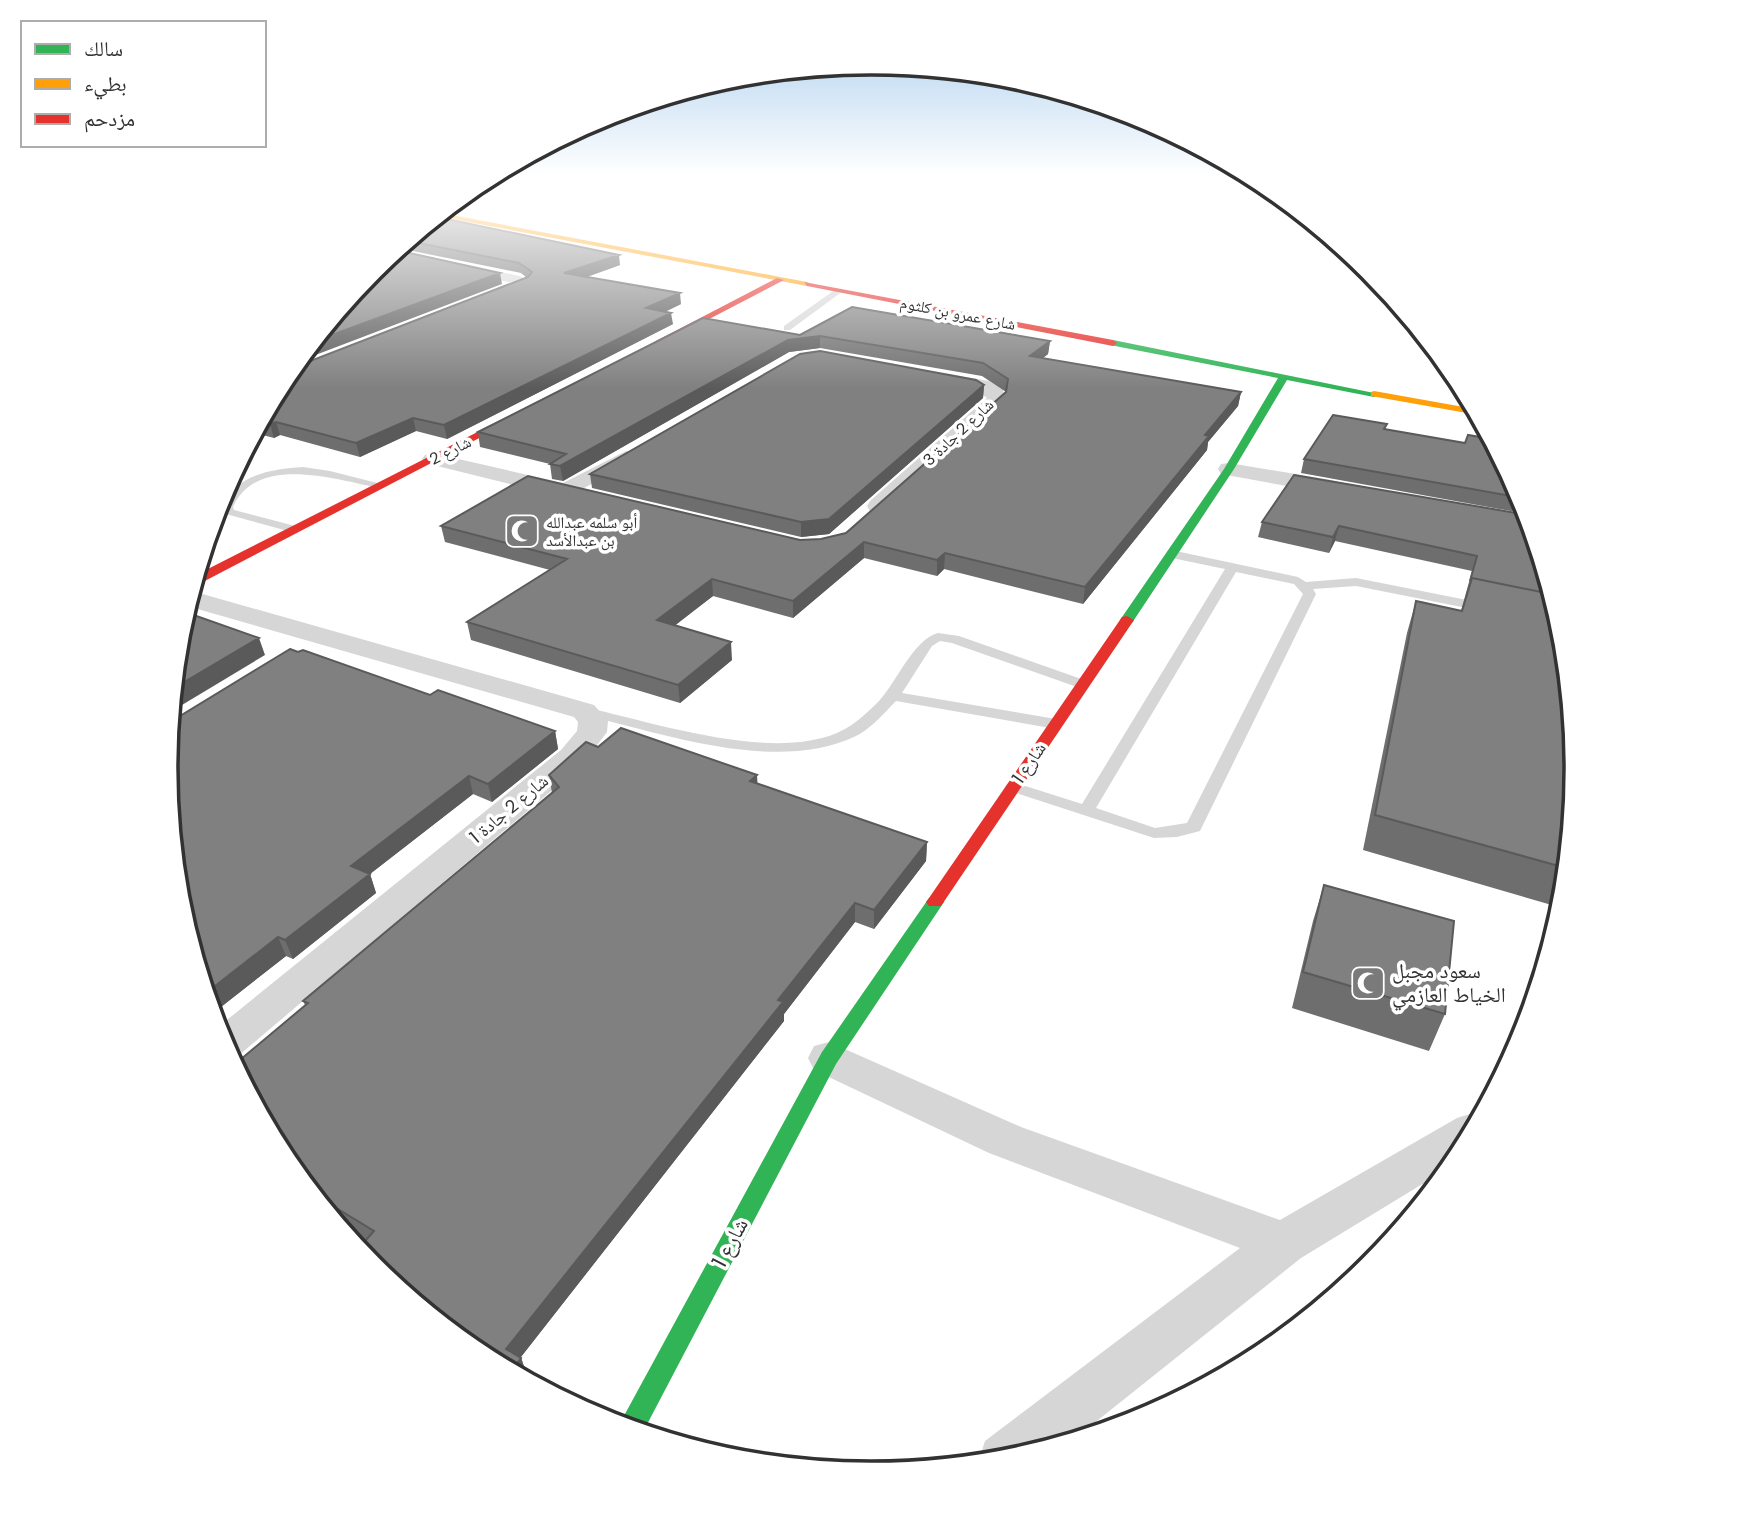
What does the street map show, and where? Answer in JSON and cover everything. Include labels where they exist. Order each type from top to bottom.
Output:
[{"type":"street","name":"شارع عمرو بن كلثوم","points":[[599,246],[1283,378],[1463,410]]},
{"type":"street","points":[[404,256],[524,283],[468,306]]},
{"type":"street","points":[[643,350],[779,280]]},
{"type":"street","name":"شارع 2 جادة 3","points":[[867,515],[996,400],[996,394],[982,386],[928,376]]},
{"type":"street","name":"شارع 1","points":[[636,1419],[829,1058],[1229,468],[1283,378]]},
{"type":"street","name":"شارع 2","points":[[206,575],[544,402]]},
{"type":"street","points":[[566,491],[648,444]]},
{"type":"street","points":[[432,459],[592,497]]},
{"type":"street","points":[[1229,468],[1352,491]]},
{"type":"street","points":[[199,601],[584,711]]},
{"type":"street","points":[[285,657],[320,636]]},
{"type":"street","name":"شارع 2 جادة 1","points":[[233,1037],[572,757],[593,732],[593,721],[584,711]]},
{"type":"street","points":[[829,1058],[1005,1140],[1284,1243]]},
{"type":"street","points":[[1027,1442],[1284,1243],[1453,1143]]},
{"type":"lane","points":[[787,328],[839,291]]},
{"type":"lane","points":[[236,493],[246,484],[280,473],[312,471],[380,485]]},
{"type":"lane","points":[[240,483],[246,484]]},
{"type":"lane","points":[[229,510],[295,529]]},
{"type":"lane","points":[[1013,787],[1154,833],[1177,832],[1194,827],[1310,594],[1298,581],[1171,554]]},
{"type":"lane","points":[[1086,811],[1233,567]]},
{"type":"lane","points":[[1305,586],[1344,582],[1368,583],[1496,610]]},
{"type":"lane","points":[[584,711],[756,748],[789,748],[826,742],[852,732],[893,696],[927,643],[938,637],[954,639],[1082,684]]},
{"type":"lane","points":[[893,696],[1056,724]]},
{"type":"building","points":[[432,246],[574,246],[619,255],[564,273],[680,293],[646,308],[671,313],[444,425],[413,418],[356,443],[276,422],[270,424],[311,361],[528,277],[532,272],[519,263]]},
{"type":"building","points":[[408,253],[500,273],[329,336],[381,278]]},
{"type":"building","points":[[852,307],[1050,341],[1030,356],[1241,392],[1205,435],[1209,436],[1085,587],[945,553],[937,560],[864,542],[793,601],[712,579],[657,620],[731,642],[678,685],[467,622],[567,559],[441,526],[528,476],[800,540],[821,539],[846,533],[1006,392],[1008,379],[983,363],[820,336],[788,340],[560,466],[550,464],[566,454],[478,432],[703,318],[800,335]]},
{"type":"building","points":[[820,351],[976,380],[984,385],[829,519],[801,522],[590,474],[800,354]]},
{"type":"building","points":[[1333,415],[1387,424],[1384,429],[1465,443],[1468,435],[1479,437],[1507,495],[1304,459]]},
{"type":"building","points":[[1294,475],[1515,513],[1541,592],[1472,578],[1470,581],[1477,556],[1339,526],[1333,537],[1262,522]]},
{"type":"building","points":[[1472,578],[1541,592],[1558,678],[1562,723],[1564,768],[1557,865],[1375,815],[1416,601],[1462,611]]},
{"type":"building","points":[[196,616],[259,638],[184,682]]},
{"type":"building","points":[[290,649],[298,652],[303,650],[430,695],[438,690],[555,731],[488,784],[469,776],[351,866],[370,874],[285,940],[278,937],[214,987],[202,947],[184,858],[178,768],[181,716]]},
{"type":"building","points":[[621,728],[757,775],[750,781],[927,842],[874,910],[855,903],[778,1000],[783,1002],[506,1349],[521,1358],[517,1363],[449,1318],[414,1289],[365,1241],[374,1231],[336,1208],[321,1190],[271,1114],[243,1058],[308,1003],[303,1001],[559,787],[549,775],[586,742],[598,747]]},
{"type":"building","points":[[1324,885],[1454,921],[1445,1014],[1303,972]]},
{"type":"traffic: fast","points":[[1113,343],[1374,394]]},
{"type":"traffic: fast","points":[[1127,620],[1229,469],[1283,378]]},
{"type":"traffic: fast","points":[[636,1419],[829,1058],[935,902]]},
{"type":"traffic: slow","points":[[603,246],[807,284]]},
{"type":"traffic: slow","points":[[1374,394],[1463,410]]},
{"type":"traffic: jam","points":[[660,341],[780,280]]},
{"type":"traffic: jam","points":[[807,284],[1113,343]]},
{"type":"traffic: jam","points":[[206,575],[526,411]]},
{"type":"traffic: jam","points":[[935,902],[1127,620]]},
{"type":"place","name":"أبو سلمه عبدالله بن عبدالأسد","points":[[522,531]]},
{"type":"place","name":"سعود مجبل الخياط العازمي","points":[[1368,983]]}]
